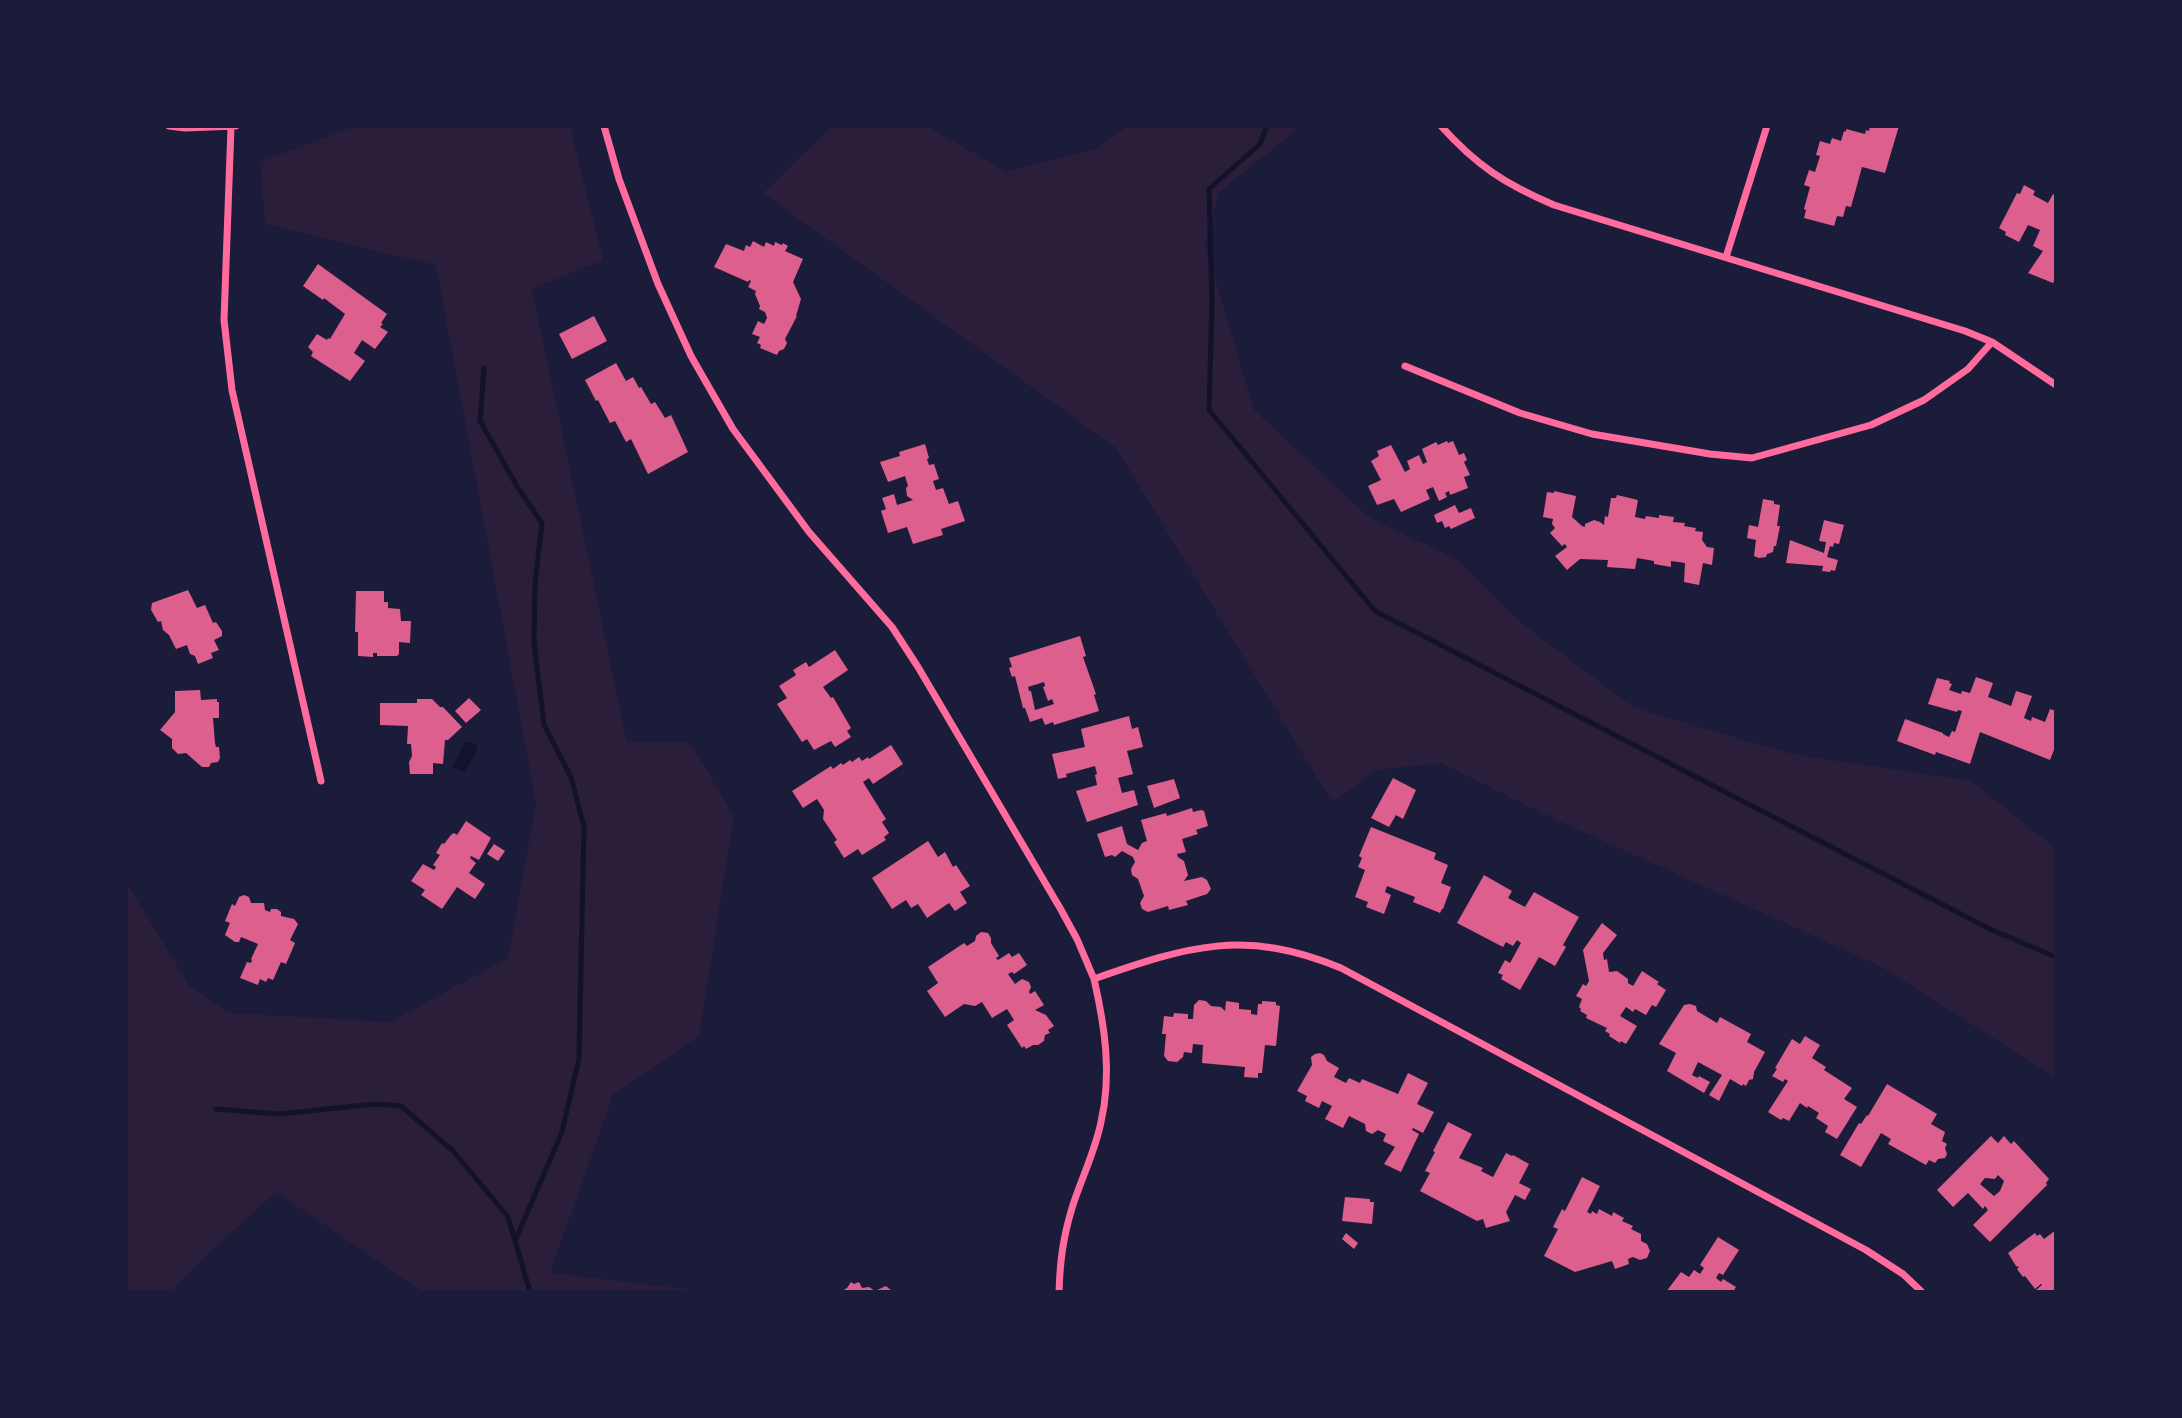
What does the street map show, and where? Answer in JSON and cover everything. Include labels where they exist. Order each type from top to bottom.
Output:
[{"type":"street","points":[[169,126],[233,127],[224,320],[232,390],[321,781]]},
{"type":"street","points":[[604,126],[635,225],[658,284],[697,367],[733,429],[809,532],[892,627],[918,667],[1060,908],[1094,979],[1106,1044],[1107,1087],[1099,1132],[1072,1206],[1060,1254],[1059,1292]]},
{"type":"street","points":[[1441,126],[1479,163],[1519,190],[1554,205],[1965,331],[1992,342],[2056,385]]},
{"type":"street","points":[[1726,257],[1767,126]]},
{"type":"street","points":[[1405,366],[1520,413],[1592,434],[1710,454],[1752,458],[1871,425],[1924,400],[1968,369],[1992,342]]},
{"type":"street","points":[[1094,979],[1180,951],[1218,945],[1268,946],[1312,956],[1350,972],[1866,1250],[1903,1274],[1922,1292]]},
{"type":"shaded area","points":[[355,126],[570,126],[603,260],[532,289],[627,742],[691,743],[734,817],[699,1036],[613,1095],[550,1273],[711,1292],[424,1292],[276,1192],[170,1292],[126,1292],[126,882],[189,985],[228,1013],[390,1022],[508,958],[536,803],[436,265],[265,224],[260,162]]},
{"type":"shaded area","points":[[832,126],[927,126],[1006,172],[1096,149],[1127,126],[1301,126],[1219,192],[1205,245],[1254,410],[1371,519],[1457,559],[1524,625],[1634,708],[1792,754],[1971,781],[2056,849],[2056,1078],[1880,966],[1559,821],[1441,763],[1377,770],[1332,802],[1116,448],[763,193]]},
{"type":"shaded area","points":[[467,742],[476,745],[477,751],[464,772],[454,768],[453,764],[461,747]]},
{"type":"building","points":[[1870,126],[1899,126],[1885,173],[1862,167],[1851,207],[1846,206],[1843,217],[1837,216],[1834,226],[1804,218],[1810,187],[1804,185],[1809,170],[1815,172],[1820,156],[1816,155],[1820,141],[1830,144],[1832,138],[1841,141],[1846,129],[1865,134]]},
{"type":"building","points":[[2024,185],[2035,191],[2033,195],[2048,203],[2053,194],[2056,196],[2056,278],[2053,283],[2028,273],[2043,251],[2033,246],[2040,230],[2028,225],[2019,242],[2005,235],[2006,232],[1999,228]]},
{"type":"building","points":[[753,241],[764,247],[766,242],[774,246],[775,242],[782,245],[783,243],[788,246],[785,251],[803,259],[793,282],[801,299],[797,316],[785,339],[787,343],[784,349],[777,355],[760,348],[761,345],[757,343],[760,337],[752,334],[758,321],[764,324],[767,318],[765,312],[759,309],[756,291],[748,287],[751,281],[714,267],[726,244],[744,251],[746,245],[750,247]]},
{"type":"building","points":[[318,264],[387,314],[380,327],[388,332],[375,349],[362,340],[354,353],[365,361],[350,381],[311,356],[313,352],[308,347],[317,334],[330,339],[345,314],[303,286]]},
{"type":"building","points":[[594,316],[607,341],[572,359],[559,334]]},
{"type":"building","points":[[616,363],[626,381],[633,377],[651,404],[655,402],[665,418],[671,415],[688,452],[648,474],[631,439],[626,442],[615,421],[610,423],[585,380]]},
{"type":"building","points":[[1453,441],[1459,455],[1464,453],[1467,460],[1464,462],[1470,475],[1464,477],[1468,488],[1450,495],[1449,491],[1445,493],[1447,497],[1439,501],[1433,487],[1426,490],[1430,499],[1401,512],[1394,499],[1377,505],[1368,486],[1381,480],[1371,461],[1379,456],[1377,451],[1391,445],[1405,472],[1410,469],[1407,461],[1419,455],[1423,464],[1427,462],[1422,449],[1436,442],[1438,445]]},
{"type":"building","points":[[925,444],[929,465],[934,464],[939,479],[933,481],[936,490],[943,488],[949,504],[958,501],[965,521],[941,529],[943,535],[913,544],[907,527],[888,533],[881,511],[886,509],[882,498],[894,494],[897,505],[913,500],[907,496],[905,476],[888,482],[880,462],[900,456],[899,452]]},
{"type":"building","points":[[1547,492],[1576,496],[1572,517],[1585,527],[1585,524],[1594,520],[1604,525],[1611,498],[1616,498],[1617,495],[1638,500],[1635,517],[1674,517],[1673,522],[1685,523],[1684,526],[1703,532],[1702,540],[1707,547],[1714,548],[1712,565],[1703,563],[1699,585],[1684,582],[1685,563],[1671,561],[1671,567],[1637,558],[1635,569],[1607,567],[1608,560],[1580,559],[1567,570],[1555,556],[1567,547],[1565,544],[1562,546],[1550,533],[1555,528],[1553,519],[1543,517]]},
{"type":"building","points":[[1763,499],[1780,505],[1777,526],[1780,526],[1773,552],[1759,558],[1754,556],[1756,540],[1747,538],[1749,525],[1758,527]]},
{"type":"building","points":[[1455,505],[1459,513],[1471,508],[1475,518],[1451,529],[1449,526],[1445,528],[1442,521],[1437,523],[1434,515]]},
{"type":"building","points":[[1824,520],[1844,525],[1839,544],[1830,546],[1827,557],[1838,560],[1835,571],[1822,571],[1823,566],[1786,563],[1790,540],[1824,553],[1826,542],[1819,541]]},
{"type":"building","points":[[188,590],[197,608],[205,605],[213,623],[216,622],[222,631],[222,636],[214,640],[219,650],[211,653],[213,658],[198,664],[187,645],[176,649],[169,635],[163,630],[161,621],[158,622],[151,610],[152,603]]},
{"type":"building","points":[[356,591],[384,591],[384,602],[388,602],[388,608],[400,609],[401,621],[411,621],[410,643],[399,642],[397,656],[377,656],[377,653],[373,653],[373,657],[358,656],[358,632],[355,632]]},
{"type":"building","points":[[1080,636],[1086,656],[1083,657],[1099,711],[1054,725],[1053,722],[1045,725],[1042,718],[1030,722],[1023,708],[1015,676],[1012,677],[1009,668],[1012,667],[1009,658]],"holes":[[[1044,682],[1043,687],[1048,701],[1052,699],[1054,704],[1035,710],[1028,687]]]},
{"type":"building","points":[[835,650],[848,670],[823,687],[831,698],[833,697],[851,728],[847,731],[851,737],[835,747],[831,741],[814,750],[807,739],[802,742],[777,704],[787,698],[779,686],[796,675],[793,670],[806,662],[809,667]]},
{"type":"building","points":[[1976,677],[1993,683],[1988,697],[2011,706],[2016,691],[2032,696],[2024,718],[2031,721],[2032,717],[2045,722],[2050,709],[2056,711],[2056,745],[2050,760],[1980,732],[1970,764],[1897,741],[1905,719],[1949,737],[1952,731],[1955,732],[1962,711],[1928,704],[1937,678],[1950,681],[1952,684],[1949,690],[1961,694],[1962,691],[1970,693]]},
{"type":"building","points":[[200,690],[201,700],[217,699],[219,702],[219,718],[213,718],[215,743],[216,747],[219,747],[220,758],[209,767],[202,767],[186,753],[178,754],[172,748],[172,739],[160,730],[175,712],[175,691]]},
{"type":"building","points":[[469,698],[481,710],[466,723],[455,711]]},
{"type":"building","points":[[417,699],[432,699],[462,727],[445,740],[443,764],[433,763],[433,774],[410,774],[409,762],[412,756],[411,744],[407,744],[408,726],[380,725],[380,703],[417,703]]},
{"type":"building","points":[[1129,716],[1132,729],[1138,727],[1143,747],[1127,751],[1133,774],[1118,778],[1122,793],[1134,790],[1138,805],[1087,822],[1076,791],[1097,785],[1095,766],[1058,779],[1052,754],[1085,747],[1081,729]]},
{"type":"building","points":[[891,745],[903,764],[873,784],[869,778],[863,782],[886,819],[882,822],[889,833],[884,837],[886,840],[862,855],[858,849],[844,858],[834,842],[837,840],[823,819],[824,810],[817,799],[803,808],[792,791],[831,766],[833,769],[859,757],[862,761],[868,757],[869,759]]},
{"type":"building","points":[[1393,778],[1416,790],[1403,819],[1396,815],[1389,827],[1371,818]]},
{"type":"building","points":[[1174,779],[1180,798],[1154,808],[1147,786]]},
{"type":"building","points":[[1192,808],[1193,812],[1204,811],[1208,826],[1196,830],[1198,834],[1182,839],[1186,852],[1177,854],[1184,861],[1188,875],[1184,881],[1202,877],[1207,880],[1211,889],[1207,894],[1186,901],[1188,905],[1169,910],[1168,906],[1148,912],[1142,909],[1140,903],[1144,896],[1138,879],[1132,875],[1131,869],[1135,862],[1133,857],[1122,851],[1115,857],[1105,857],[1097,834],[1122,826],[1127,844],[1138,850],[1142,843],[1147,841],[1141,820]]},
{"type":"building","points":[[466,821],[491,838],[479,860],[471,856],[470,858],[476,863],[469,873],[485,884],[475,899],[457,887],[442,909],[421,895],[425,890],[411,881],[423,864],[434,870],[436,867],[433,865],[440,855],[436,853],[442,843],[454,833],[457,835]]},
{"type":"building","points":[[1371,827],[1436,853],[1434,859],[1448,865],[1441,883],[1451,887],[1440,913],[1413,902],[1415,897],[1387,886],[1385,892],[1391,895],[1384,914],[1366,907],[1368,902],[1355,897],[1365,870],[1358,867],[1362,858],[1359,856]]},
{"type":"building","points":[[928,841],[938,857],[945,852],[953,867],[956,865],[970,886],[960,892],[967,903],[955,911],[949,903],[927,918],[918,904],[911,908],[906,900],[892,909],[872,878]]},
{"type":"building","points":[[494,844],[505,851],[498,861],[487,854]]},
{"type":"building","points":[[1484,875],[1512,891],[1508,898],[1525,907],[1534,892],[1579,917],[1555,966],[1539,957],[1520,990],[1501,979],[1503,975],[1498,973],[1505,960],[1510,963],[1521,943],[1517,940],[1513,946],[1506,942],[1503,947],[1457,923]]},
{"type":"building","points":[[239,897],[249,897],[251,903],[264,903],[265,910],[270,912],[271,909],[277,909],[281,916],[294,919],[298,924],[290,940],[295,943],[286,964],[281,962],[273,980],[268,978],[266,982],[260,979],[258,985],[240,978],[247,962],[251,963],[258,944],[241,937],[239,942],[235,942],[225,935],[230,923],[225,921],[232,904],[235,906]]},
{"type":"building","points":[[1602,923],[1617,935],[1603,953],[1609,972],[1617,971],[1633,986],[1642,971],[1666,990],[1656,1007],[1652,1005],[1646,1015],[1626,1007],[1620,1016],[1637,1026],[1626,1044],[1609,1036],[1605,1031],[1607,1028],[1586,1018],[1587,1015],[1580,1011],[1579,1007],[1582,999],[1576,996],[1583,984],[1586,986],[1589,981],[1583,950]]},
{"type":"building","points":[[981,932],[988,933],[999,956],[996,958],[998,960],[1009,953],[1012,957],[1019,953],[1027,965],[1014,974],[1008,974],[1015,984],[1022,979],[1029,982],[1030,994],[1035,991],[1044,1005],[1035,1010],[1046,1015],[1054,1026],[1038,1045],[1022,1048],[1007,1025],[1014,1020],[1007,1009],[992,1018],[982,1002],[975,1006],[964,1004],[945,1017],[927,991],[938,983],[928,967],[964,943],[967,946],[975,941]]},
{"type":"building","points":[[1199,1000],[1221,1007],[1225,1011],[1226,1001],[1239,1003],[1239,1009],[1251,1010],[1251,1014],[1257,1015],[1258,1004],[1262,1004],[1262,1001],[1276,1002],[1276,1005],[1280,1006],[1276,1046],[1265,1045],[1262,1073],[1258,1073],[1258,1078],[1244,1077],[1245,1067],[1202,1063],[1203,1045],[1193,1044],[1192,1053],[1184,1052],[1177,1062],[1168,1061],[1164,1056],[1164,1016],[1173,1017],[1174,1013],[1188,1014],[1188,1019],[1193,1019],[1194,1005]]},
{"type":"building","points":[[1690,1004],[1717,1023],[1720,1017],[1751,1034],[1747,1042],[1765,1052],[1753,1079],[1749,1080],[1746,1086],[1742,1086],[1730,1079],[1719,1101],[1709,1095],[1722,1075],[1698,1062],[1692,1075],[1710,1082],[1704,1093],[1667,1071],[1676,1053],[1659,1044],[1684,1005]]},
{"type":"building","points":[[1805,1036],[1820,1045],[1812,1058],[1826,1067],[1824,1070],[1852,1088],[1844,1099],[1857,1107],[1837,1139],[1825,1132],[1828,1126],[1816,1118],[1819,1113],[1808,1106],[1807,1108],[1800,1103],[1789,1121],[1783,1118],[1781,1120],[1768,1112],[1788,1081],[1785,1079],[1783,1082],[1772,1076],[1777,1069],[1775,1068],[1792,1039],[1800,1044]]},
{"type":"building","points":[[1320,1053],[1339,1068],[1334,1077],[1346,1083],[1349,1078],[1360,1083],[1362,1079],[1398,1094],[1408,1073],[1428,1083],[1417,1104],[1434,1112],[1423,1133],[1413,1128],[1412,1130],[1419,1134],[1401,1172],[1384,1164],[1395,1147],[1383,1141],[1386,1134],[1378,1130],[1372,1134],[1366,1131],[1365,1124],[1349,1116],[1343,1128],[1325,1119],[1332,1106],[1322,1101],[1319,1108],[1305,1101],[1307,1096],[1297,1091],[1312,1065],[1311,1057]]},
{"type":"building","points":[[1887,1084],[1937,1114],[1931,1124],[1945,1132],[1942,1141],[1947,1144],[1945,1158],[1938,1159],[1935,1163],[1929,1160],[1926,1165],[1888,1144],[1891,1139],[1881,1133],[1861,1167],[1840,1155]]},
{"type":"building","points":[[1448,1122],[1472,1134],[1459,1158],[1483,1168],[1481,1171],[1493,1177],[1506,1153],[1529,1164],[1519,1183],[1531,1189],[1525,1200],[1515,1195],[1506,1212],[1510,1221],[1486,1228],[1483,1219],[1477,1221],[1420,1191],[1430,1173],[1425,1171],[1435,1152],[1433,1151]]},
{"type":"building","points":[[1991,1136],[1998,1143],[2004,1136],[2011,1144],[2014,1141],[2049,1179],[2047,1185],[1990,1242],[1973,1225],[1988,1210],[1985,1206],[1983,1209],[1968,1193],[1953,1207],[1937,1190]],"holes":[[[1998,1175],[2004,1181],[2000,1191],[1994,1196],[1980,1184],[1985,1178],[1995,1179]]]},
{"type":"building","points":[[1582,1177],[1600,1186],[1587,1212],[1597,1214],[1599,1209],[1612,1216],[1613,1212],[1624,1218],[1622,1221],[1633,1226],[1631,1229],[1641,1234],[1641,1241],[1647,1244],[1650,1251],[1647,1258],[1640,1260],[1633,1257],[1628,1259],[1629,1264],[1615,1269],[1612,1261],[1575,1272],[1544,1256],[1558,1229],[1553,1227],[1562,1209],[1565,1211]]},
{"type":"building","points":[[1345,1197],[1370,1199],[1370,1202],[1374,1202],[1372,1224],[1342,1221]]},
{"type":"building","points":[[2056,1230],[2056,1292],[2037,1292],[2042,1285],[2035,1289],[2017,1269],[2019,1267],[2008,1253],[2035,1233],[2044,1239]]},
{"type":"building","points":[[1346,1233],[1358,1243],[1354,1249],[1342,1239]]},
{"type":"building","points":[[1718,1237],[1739,1250],[1723,1275],[1719,1273],[1716,1278],[1736,1287],[1733,1292],[1666,1292],[1681,1272],[1689,1277],[1694,1270],[1700,1274],[1704,1268],[1700,1265]]},
{"type":"building","points":[[851,1282],[859,1282],[862,1288],[869,1287],[875,1291],[886,1286],[893,1292],[840,1292]]},
{"type":"waterway","points":[[1267,126],[1260,144],[1209,189],[1212,302],[1209,410],[1375,611],[1992,930],[2056,957]]},
{"type":"waterway","points":[[484,368],[480,421],[518,488],[542,523],[535,584],[534,642],[544,725],[571,777],[584,827],[579,1058],[562,1132],[515,1241]]},
{"type":"waterway","points":[[216,1109],[279,1114],[375,1104],[401,1106],[453,1151],[508,1217],[530,1292]]}]
